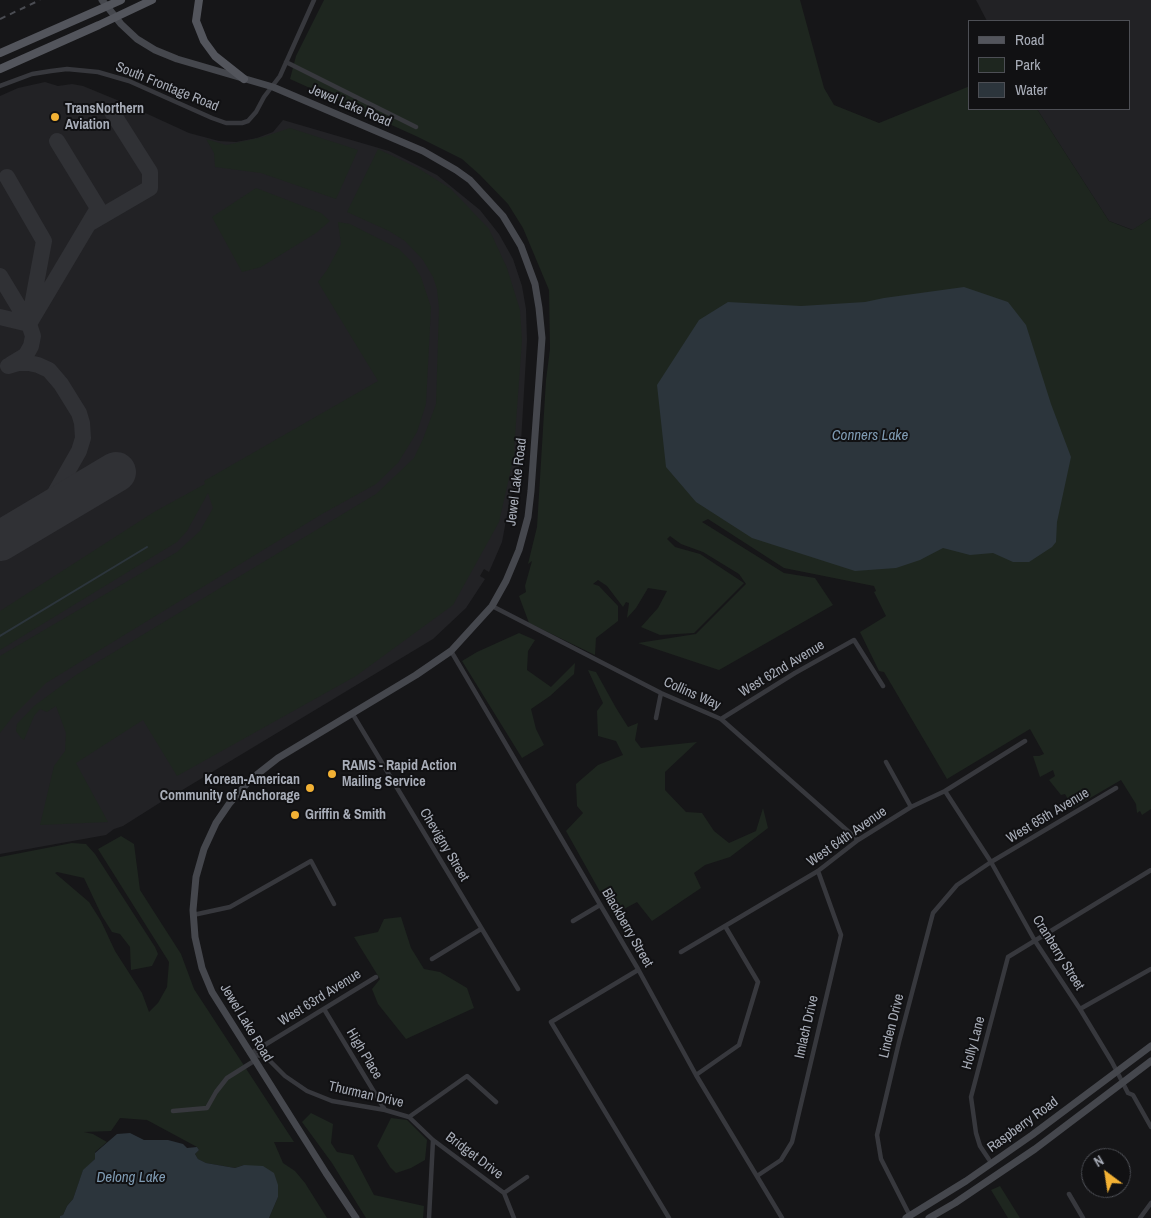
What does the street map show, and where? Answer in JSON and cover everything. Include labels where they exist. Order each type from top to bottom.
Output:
[{"type":"main road","points":[[0,53],[105,3],[121,0]]},
{"type":"main road","points":[[0,69],[116,18],[152,0]]},
{"type":"main road","points":[[199,0],[196,21],[204,41],[215,56],[244,79]]},
{"type":"main road","name":"Jewel Lake Road","points":[[105,3],[116,18],[137,39],[155,50],[177,59],[273,88],[423,151],[456,170],[490,200],[508,223],[521,246],[535,284],[542,338],[531,491],[528,517],[519,550],[506,582],[492,606],[451,651],[416,675],[266,767],[245,785],[229,804],[211,834],[201,859],[196,881],[193,915],[199,956],[208,983],[220,1007],[356,1218]]},
{"type":"main road","name":"Raspberry Road","points":[[908,1217],[992,1164],[1032,1136],[1151,1046]]},
{"type":"main road","name":"Raspberry Road","points":[[929,1218],[962,1199],[1035,1149],[1151,1061]]},
{"type":"street","name":"South Frontage Road","points":[[0,86],[32,74],[51,71],[67,69],[98,72],[129,81],[212,118],[235,124],[248,120],[253,116],[264,97],[273,88],[314,0]]},
{"type":"street","points":[[286,62],[416,126]]},
{"type":"street","name":"Collins Way","points":[[492,606],[661,694],[721,719],[858,840]]},
{"type":"street","name":"West 62nd Avenue","points":[[721,719],[795,673],[854,640],[883,686]]},
{"type":"street","name":"Blackberry Street","points":[[451,651],[638,970],[696,1076],[782,1218]]},
{"type":"street","points":[[656,718],[661,694]]},
{"type":"street","name":"Chevigny Street","points":[[352,713],[518,989]]},
{"type":"street","name":"West 64th Avenue","points":[[681,952],[818,871],[858,840],[911,807],[945,791],[1025,742]]},
{"type":"street","points":[[886,762],[911,807]]},
{"type":"street","name":"West 65th Avenue","points":[[991,862],[1116,788]]},
{"type":"street","name":"Cranberry Street","points":[[945,791],[991,862],[1035,941],[1080,1010],[1128,1093],[1133,1095],[1151,1127]]},
{"type":"street","points":[[193,915],[230,907],[311,861],[334,904]]},
{"type":"street","name":"Linden Drive","points":[[908,1217],[881,1159],[877,1135],[933,913],[957,885],[991,862]]},
{"type":"street","name":"Holly Lane","points":[[992,1164],[980,1146],[971,1097],[1008,957],[1151,870]]},
{"type":"street","name":"Imlach Drive","points":[[757,1176],[781,1160],[792,1142],[841,935],[818,871]]},
{"type":"street","points":[[573,921],[600,905]]},
{"type":"street","points":[[696,1076],[739,1045],[758,982],[725,926]]},
{"type":"street","points":[[432,959],[482,929]]},
{"type":"street","points":[[1080,1010],[1151,969]]},
{"type":"street","points":[[638,970],[551,1022],[669,1218]]},
{"type":"street","name":"West 63rd Avenue","points":[[173,1111],[207,1108],[227,1078],[252,1057],[324,1008],[376,977]]},
{"type":"street","name":"High Place","points":[[324,1008],[385,1110]]},
{"type":"street","name":"Thurman Drive","points":[[252,1057],[266,1057],[285,1076],[307,1091],[332,1101],[385,1110],[409,1117],[433,1140]]},
{"type":"street","points":[[409,1117],[467,1076],[496,1102]]},
{"type":"street","points":[[429,1218],[433,1140]]},
{"type":"street","name":"Bridget Drive","points":[[433,1140],[504,1193],[514,1218]]},
{"type":"street","points":[[504,1193],[527,1177]]},
{"type":"street","points":[[1069,1194],[1083,1218]]},
{"type":"street","points":[[1140,1218],[1151,1203]]},
{"type":"shaded area","points":[[976,0],[1151,0],[1151,218],[1133,230],[1109,221],[1038,110],[1131,110],[1131,20],[986,20]]},
{"type":"shaded area","points":[[45,82],[58,86],[72,84],[83,86],[189,133],[219,141],[236,142],[257,138],[273,132],[283,120],[389,151],[437,175],[480,210],[499,234],[513,259],[522,286],[526,309],[527,340],[518,493],[511,494],[502,542],[489,572],[484,569],[480,576],[485,579],[466,608],[433,639],[169,798],[167,796],[160,800],[161,802],[106,835],[0,854],[0,96],[18,88]]},
{"type":"green space","points":[[324,0],[800,0],[824,88],[834,105],[879,123],[968,87],[968,110],[1038,110],[1109,221],[1132,230],[1151,218],[1151,809],[1142,815],[1140,811],[1137,813],[1136,804],[1121,780],[1073,808],[1065,794],[1061,795],[1049,780],[1055,776],[1053,770],[1040,777],[1033,756],[1044,754],[1030,729],[947,779],[884,672],[879,671],[860,632],[886,616],[874,592],[876,591],[874,586],[784,568],[708,519],[702,522],[784,573],[815,578],[833,605],[719,670],[638,643],[696,634],[746,584],[739,574],[703,552],[681,544],[670,536],[667,539],[675,547],[700,554],[744,583],[694,633],[660,635],[641,627],[658,608],[667,591],[648,588],[636,608],[627,618],[629,603],[626,602],[623,607],[607,586],[598,580],[593,584],[599,586],[618,606],[618,621],[596,638],[595,655],[529,623],[519,596],[526,592],[525,586],[532,561],[528,564],[537,527],[546,380],[550,349],[549,290],[523,228],[508,204],[480,175],[462,159],[290,79],[296,56]]},
{"type":"green space","points":[[290,128],[358,150],[336,199],[261,173],[215,167],[214,153],[206,139],[226,145],[263,137]]},
{"type":"green space","points":[[378,149],[418,168],[451,189],[489,229],[507,268],[520,310],[522,340],[515,451],[499,522],[453,605],[356,676],[177,776],[143,720],[76,763],[108,822],[40,825],[54,766],[65,751],[66,733],[56,706],[47,712],[40,709],[34,716],[24,740],[21,738],[16,731],[17,724],[34,706],[76,675],[376,494],[414,458],[436,404],[439,308],[437,289],[433,277],[423,260],[405,241],[389,231],[347,212]]},
{"type":"green space","points":[[256,188],[321,213],[330,221],[316,233],[261,267],[242,272],[212,217]]},
{"type":"green space","points":[[338,222],[350,224],[399,249],[412,262],[421,277],[431,307],[426,404],[417,432],[398,463],[376,484],[322,514],[46,683],[14,715],[0,733],[0,656],[177,552],[200,531],[213,508],[208,493],[187,531],[177,542],[0,650],[0,611],[154,512],[205,484],[204,481],[378,381],[318,282],[341,244]]},
{"type":"green space","points":[[519,633],[535,640],[528,651],[527,670],[551,687],[575,663],[574,674],[550,696],[531,709],[536,729],[544,745],[522,758],[462,661]]},
{"type":"green space","points":[[588,670],[596,672],[628,727],[638,723],[635,740],[641,748],[697,742],[665,772],[665,790],[686,812],[702,813],[714,831],[729,843],[756,831],[763,808],[768,828],[730,857],[705,865],[694,873],[701,888],[652,921],[637,902],[613,915],[566,831],[583,813],[577,806],[576,784],[598,765],[623,755],[616,741],[598,736],[597,711],[603,703]]},
{"type":"green space","points":[[121,836],[134,844],[140,890],[181,954],[194,989],[294,1142],[274,1142],[283,1163],[295,1171],[305,1183],[327,1218],[269,1218],[278,1197],[244,1165],[235,1168],[206,1163],[198,1159],[195,1154],[199,1150],[197,1147],[147,1120],[120,1118],[111,1131],[84,1132],[93,1134],[107,1142],[95,1152],[95,1159],[83,1171],[73,1199],[60,1218],[0,1218],[0,857],[72,843],[86,844],[95,854],[155,947],[158,954],[152,966],[131,970],[130,947],[120,934],[112,932],[102,916],[84,878],[55,873],[89,902],[101,921],[115,951],[142,993],[149,1012],[158,1003],[167,987],[169,962],[98,849]]},
{"type":"green space","points":[[401,917],[411,948],[424,969],[440,972],[467,988],[474,1008],[406,1039],[378,1004],[372,989],[380,979],[354,937],[378,932],[384,919]]},
{"type":"green space","points":[[311,1113],[333,1124],[331,1143],[337,1152],[353,1155],[374,1195],[424,1206],[423,1218],[366,1218],[332,1163],[302,1122]]},
{"type":"green space","points":[[391,1118],[407,1120],[427,1140],[425,1160],[411,1168],[396,1173],[377,1146]]},
{"type":"green space","points":[[1000,1186],[1020,1218],[1008,1218],[991,1190]]},
{"type":"water","name":"Conners Lake","points":[[964,287],[1008,302],[1026,325],[1051,404],[1071,457],[1057,522],[1056,542],[1052,547],[1029,562],[1013,562],[993,553],[970,555],[943,548],[920,560],[896,568],[855,571],[752,538],[696,502],[666,467],[657,385],[699,320],[728,302],[801,306],[865,302]]},
{"type":"water","name":"Delong Lake","points":[[130,1133],[144,1140],[168,1140],[183,1144],[187,1148],[197,1147],[199,1150],[195,1154],[198,1159],[206,1163],[235,1168],[244,1165],[263,1166],[274,1173],[278,1185],[278,1197],[269,1218],[60,1218],[73,1199],[83,1170],[95,1159],[95,1153],[117,1134]]},
{"type":"waterway","points":[[0,636],[147,547]]},
{"type":"taxiway","points":[[90,223],[150,188],[150,172],[112,112]]},
{"type":"taxiway","points":[[29,324],[98,208],[57,141]]},
{"type":"taxiway","points":[[7,177],[44,241],[31,311]]},
{"type":"taxiway","points":[[0,276],[29,324],[33,336],[31,346],[26,355],[11,364]]},
{"type":"taxiway","points":[[0,317],[29,324]]},
{"type":"taxiway","points":[[8,366],[18,363],[29,363],[49,370],[61,384],[79,413],[82,423],[83,438],[79,451],[42,516]]},
{"type":"runway","points":[[0,541],[116,472]]},
{"type":"railway","points":[[0,19],[40,0]]},
{"type":"place","name":"TransNorthern Aviation","points":[[55,117]]},
{"type":"place","name":"RAMS - Rapid Action Mailing Service","points":[[332,774]]},
{"type":"place","name":"Korean-American Community of Anchorage","points":[[310,788]]},
{"type":"place","name":"Griffin & Smith","points":[[295,815]]}]
